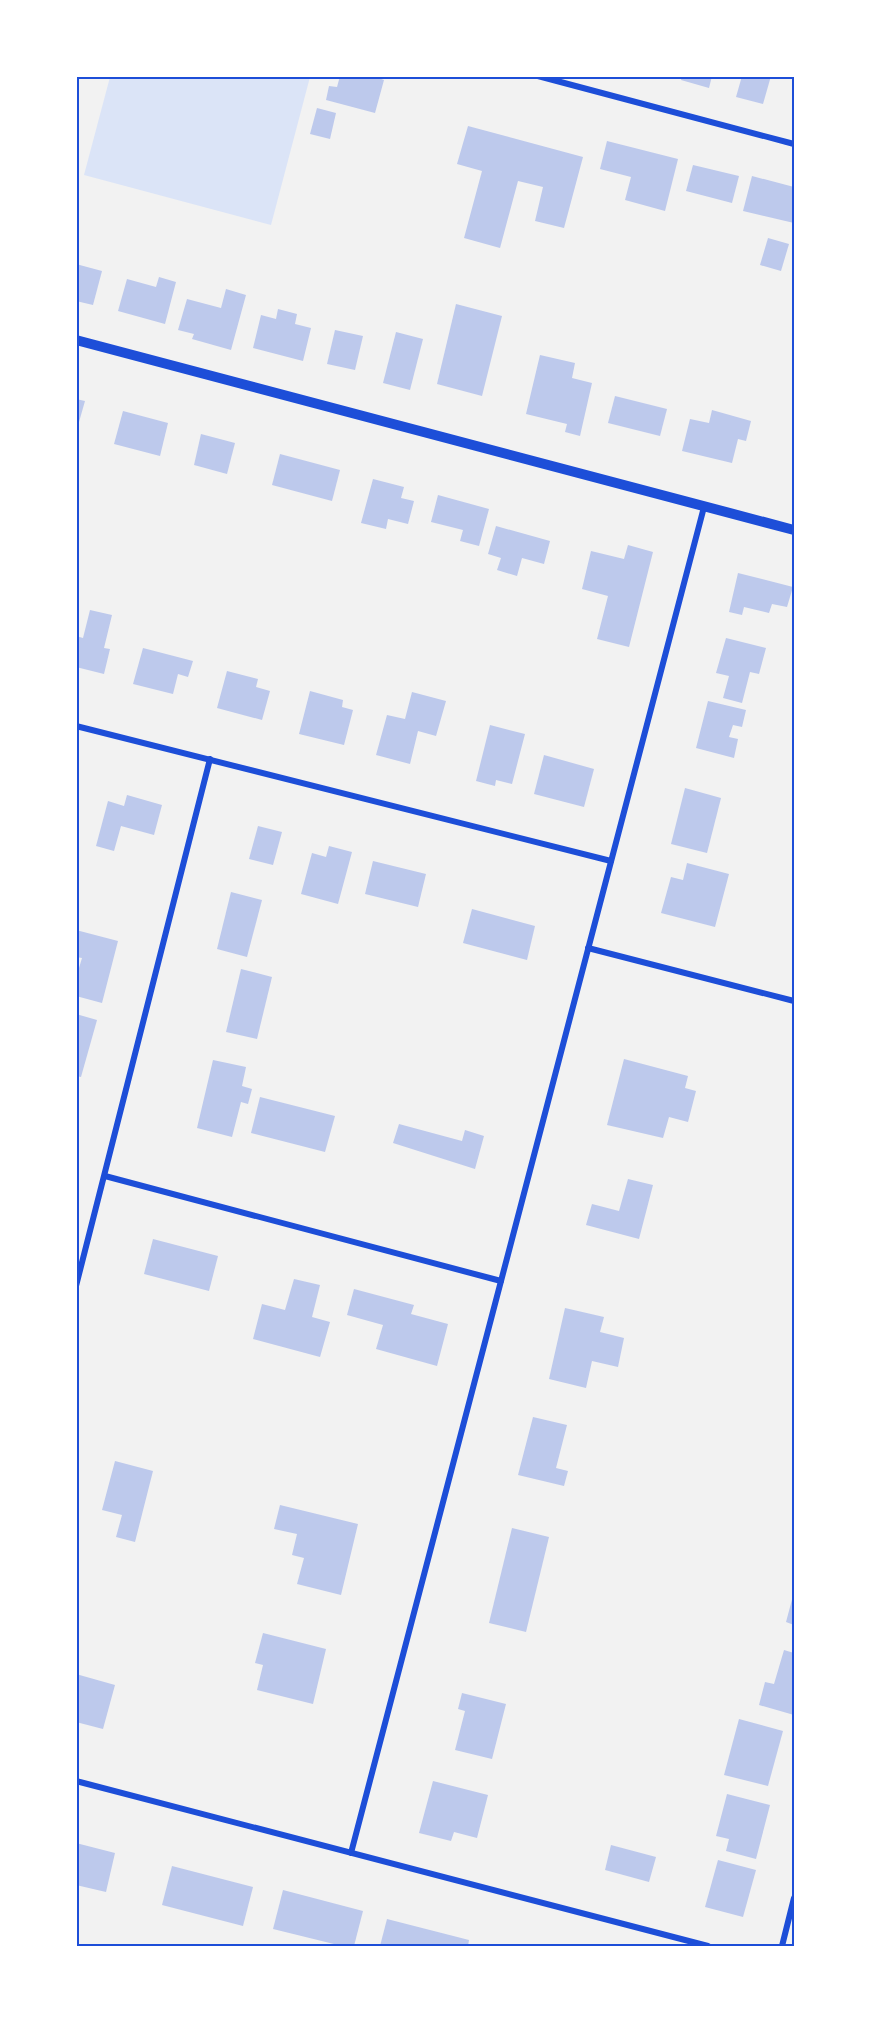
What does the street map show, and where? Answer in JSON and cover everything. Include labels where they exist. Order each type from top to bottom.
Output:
[{"type":"street","points":[[538,76],[795,144]]},
{"type":"street","points":[[76,340],[795,530]]},
{"type":"street","points":[[351,1853],[704,507]]},
{"type":"street","points":[[76,726],[611,861]]},
{"type":"street","points":[[76,1286],[210,759]]},
{"type":"street","points":[[588,948],[795,1001]]},
{"type":"street","points":[[105,1176],[501,1281]]},
{"type":"street","points":[[76,1781],[708,1947]]},
{"type":"street","points":[[782,1947],[795,1898]]},
{"type":"shaded area","points":[[110,77],[310,77],[271,225],[84,175]]},
{"type":"building","points":[[340,76],[373,76],[384,80],[375,113],[326,100],[329,86],[337,87]]},
{"type":"building","points":[[682,76],[712,76],[709,88],[681,80]]},
{"type":"building","points":[[742,76],[771,76],[763,104],[736,97]]},
{"type":"building","points":[[317,108],[336,113],[330,139],[310,134]]},
{"type":"building","points":[[468,126],[583,157],[564,228],[535,221],[543,187],[518,181],[500,248],[464,238],[482,171],[457,164]]},
{"type":"building","points":[[607,141],[678,159],[665,211],[625,200],[631,177],[600,169]]},
{"type":"building","points":[[693,165],[739,176],[732,203],[686,191]]},
{"type":"building","points":[[752,176],[794,187],[794,223],[743,211]]},
{"type":"building","points":[[768,238],[789,244],[781,271],[760,265]]},
{"type":"building","points":[[76,264],[102,271],[93,305],[76,301]]},
{"type":"building","points":[[159,277],[176,282],[165,324],[118,311],[127,279],[156,287]]},
{"type":"building","points":[[226,289],[246,295],[231,350],[192,339],[194,334],[178,330],[187,299],[221,308]]},
{"type":"building","points":[[456,304],[502,316],[482,396],[437,384]]},
{"type":"building","points":[[278,309],[297,314],[295,324],[311,328],[303,361],[253,348],[261,315],[276,319]]},
{"type":"building","points":[[335,330],[363,336],[355,370],[327,364]]},
{"type":"building","points":[[396,332],[423,339],[410,390],[383,383]]},
{"type":"building","points":[[540,355],[575,363],[572,378],[592,383],[580,436],[565,432],[567,424],[526,414]]},
{"type":"building","points":[[615,396],[667,409],[660,436],[608,423]]},
{"type":"building","points":[[76,399],[85,401],[77,429],[76,428]]},
{"type":"building","points":[[712,410],[751,421],[746,441],[738,439],[732,463],[682,451],[690,419],[709,423]]},
{"type":"building","points":[[123,411],[168,423],[160,456],[114,444]]},
{"type":"building","points":[[201,434],[235,443],[227,474],[194,465]]},
{"type":"building","points":[[280,454],[340,470],[332,501],[272,485]]},
{"type":"building","points":[[373,479],[404,487],[401,498],[414,501],[408,524],[388,519],[386,529],[361,523]]},
{"type":"building","points":[[438,495],[489,509],[479,546],[460,541],[463,530],[431,522]]},
{"type":"building","points":[[496,526],[550,541],[544,564],[522,558],[517,576],[497,570],[501,558],[488,554]]},
{"type":"building","points":[[628,545],[653,552],[629,647],[597,639],[608,596],[582,589],[591,551],[624,559]]},
{"type":"building","points":[[738,573],[793,587],[787,607],[772,604],[769,613],[744,607],[742,615],[729,612]]},
{"type":"building","points":[[90,610],[112,615],[104,648],[110,649],[104,674],[76,667],[76,636],[83,638]]},
{"type":"building","points":[[726,638],[766,648],[759,674],[750,672],[742,703],[723,698],[729,676],[716,673]]},
{"type":"building","points":[[143,648],[193,661],[188,677],[178,674],[173,694],[133,684]]},
{"type":"building","points":[[227,671],[258,679],[256,687],[270,691],[262,720],[217,708]]},
{"type":"building","points":[[310,691],[343,700],[342,707],[353,710],[344,745],[299,734]]},
{"type":"building","points":[[412,692],[446,701],[436,736],[418,731],[410,764],[376,755],[387,715],[405,719]]},
{"type":"building","points":[[708,701],[746,710],[742,727],[733,725],[729,737],[738,739],[734,758],[696,748]]},
{"type":"building","points":[[490,725],[525,734],[512,784],[496,780],[495,786],[476,781]]},
{"type":"building","points":[[544,755],[594,769],[584,807],[534,794]]},
{"type":"building","points":[[685,788],[721,798],[707,853],[671,844]]},
{"type":"building","points":[[127,795],[162,805],[154,835],[121,826],[114,851],[96,846],[108,801],[124,806]]},
{"type":"building","points":[[258,826],[282,832],[273,865],[249,859]]},
{"type":"building","points":[[329,846],[352,852],[338,904],[301,894],[312,853],[326,857]]},
{"type":"building","points":[[373,861],[426,874],[418,907],[365,894]]},
{"type":"building","points":[[687,863],[729,874],[715,927],[661,913],[671,877],[683,880]]},
{"type":"building","points":[[231,892],[262,900],[247,957],[217,949]]},
{"type":"building","points":[[472,909],[535,926],[527,960],[463,943]]},
{"type":"building","points":[[76,930],[118,941],[102,1003],[76,996],[76,978],[82,958],[76,957]]},
{"type":"building","points":[[241,969],[272,977],[257,1039],[226,1032]]},
{"type":"building","points":[[76,1014],[97,1020],[81,1077],[76,1076]]},
{"type":"building","points":[[624,1059],[688,1076],[685,1088],[696,1091],[688,1122],[669,1117],[663,1138],[607,1125]]},
{"type":"building","points":[[213,1060],[246,1067],[242,1086],[252,1089],[248,1104],[241,1102],[232,1137],[197,1128]]},
{"type":"building","points":[[260,1097],[335,1116],[325,1152],[251,1133]]},
{"type":"building","points":[[399,1124],[462,1141],[465,1130],[484,1136],[475,1169],[393,1143]]},
{"type":"building","points":[[628,1179],[653,1185],[639,1239],[586,1225],[592,1204],[619,1211]]},
{"type":"building","points":[[153,1239],[218,1256],[209,1291],[144,1274]]},
{"type":"building","points":[[294,1279],[320,1285],[312,1317],[330,1322],[320,1357],[253,1339],[262,1304],[285,1310]]},
{"type":"building","points":[[354,1289],[414,1305],[411,1314],[448,1324],[437,1366],[376,1349],[383,1325],[347,1315]]},
{"type":"building","points":[[565,1308],[604,1317],[600,1332],[624,1338],[618,1367],[592,1361],[586,1388],[549,1379]]},
{"type":"building","points":[[533,1417],[567,1425],[556,1468],[568,1471],[564,1486],[518,1475]]},
{"type":"building","points":[[115,1461],[153,1471],[135,1542],[116,1537],[122,1515],[102,1510]]},
{"type":"building","points":[[280,1505],[358,1524],[341,1595],[297,1584],[304,1558],[292,1555],[297,1534],[274,1529]]},
{"type":"building","points":[[512,1528],[549,1537],[526,1632],[489,1623]]},
{"type":"building","points":[[794,1592],[794,1625],[786,1622]]},
{"type":"building","points":[[263,1633],[326,1649],[313,1704],[257,1690],[263,1665],[255,1663]]},
{"type":"building","points":[[784,1650],[794,1653],[794,1715],[759,1705],[765,1682],[774,1684]]},
{"type":"building","points":[[76,1674],[115,1685],[103,1729],[76,1722]]},
{"type":"building","points":[[462,1693],[506,1704],[492,1759],[455,1750],[465,1711],[458,1709]]},
{"type":"building","points":[[739,1719],[783,1731],[768,1786],[724,1775]]},
{"type":"building","points":[[433,1781],[488,1795],[477,1838],[454,1832],[451,1841],[419,1833]]},
{"type":"building","points":[[727,1794],[770,1805],[756,1859],[726,1851],[729,1839],[716,1836]]},
{"type":"building","points":[[76,1843],[115,1853],[106,1892],[76,1885]]},
{"type":"building","points":[[611,1845],[656,1857],[649,1882],[605,1870]]},
{"type":"building","points":[[718,1860],[756,1870],[743,1917],[705,1907]]},
{"type":"building","points":[[172,1866],[253,1887],[243,1926],[162,1905]]},
{"type":"building","points":[[283,1890],[363,1911],[354,1946],[342,1946],[273,1929]]},
{"type":"building","points":[[387,1919],[469,1940],[468,1946],[380,1946]]}]
